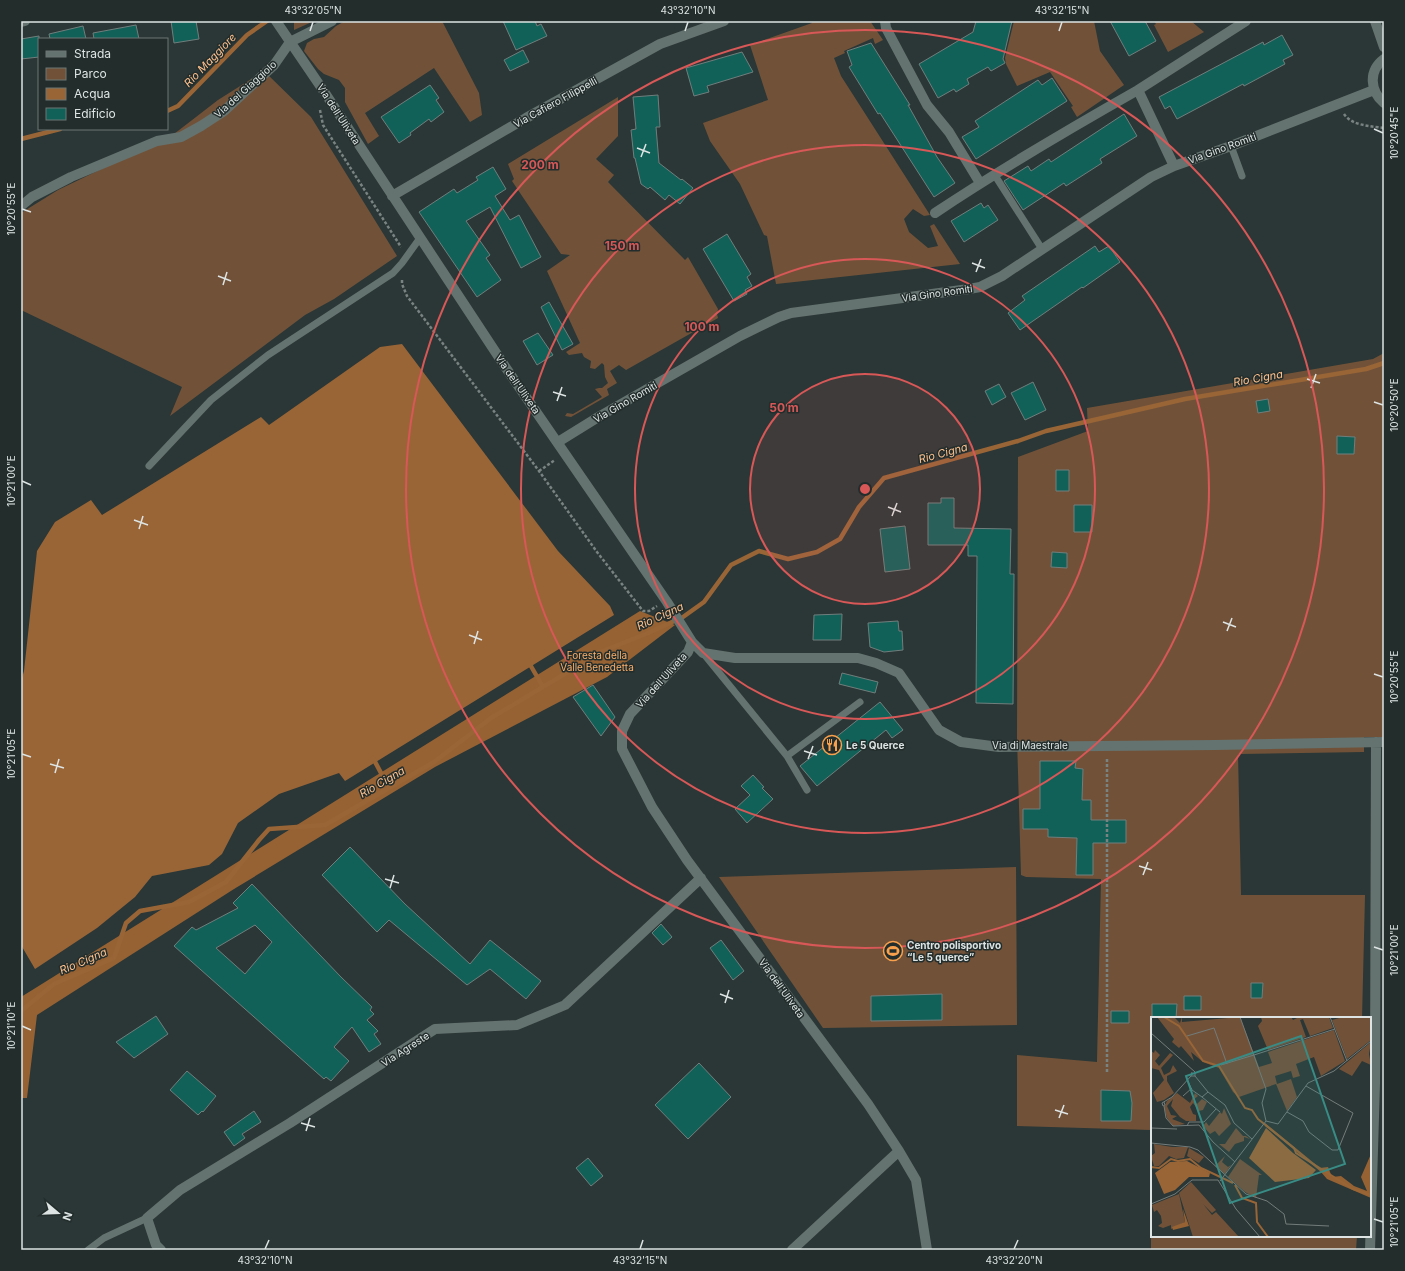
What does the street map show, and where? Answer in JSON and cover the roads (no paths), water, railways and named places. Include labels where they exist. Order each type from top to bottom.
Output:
[{"type":"street","points":[[21,22],[25,21]]},
{"type":"street","name":"Via dell'Uliveta","points":[[276,21],[506,368],[566,453],[669,605],[692,642],[688,652],[630,714],[622,731],[622,749],[652,807],[687,860],[868,1104],[899,1151],[916,1180],[927,1250]]},
{"type":"street","name":"Via del Giaggiolo","points":[[21,206],[32,197],[71,177],[157,141],[181,137],[201,126],[224,111],[274,65],[290,42],[332,21]]},
{"type":"street","name":"Via Cafiero Filippelli","points":[[392,196],[526,118],[660,44],[724,21]]},
{"type":"street","points":[[885,21],[886,28],[927,105],[949,132],[980,183]]},
{"type":"street","points":[[935,214],[994,174],[1138,90],[1246,21]]},
{"type":"street","points":[[1375,21],[1384,47]]},
{"type":"street","points":[[1384,60],[1374,71],[1372,80],[1374,90],[1378,98],[1384,103]]},
{"type":"street","points":[[1138,90],[1174,166]]},
{"type":"street","name":"Via Gino Romiti","points":[[558,442],[600,416],[740,336],[779,317],[792,313],[949,293],[975,288],[1002,276],[1151,177],[1174,166],[1374,90]]},
{"type":"street","points":[[692,642],[703,653]]},
{"type":"street","name":"Via di Maestrale","points":[[703,653],[735,658],[858,658],[876,663],[899,673],[939,730],[961,742],[999,747],[1380,742]]},
{"type":"street","points":[[1371,1217],[1375,1083],[1380,742]]},
{"type":"street","name":"Via Agreste","points":[[147,1218],[180,1190],[290,1123],[436,1029],[517,1024],[565,1005],[701,878]]},
{"type":"street","points":[[792,1250],[899,1151]]},
{"type":"street","points":[[147,1218],[156,1245],[160,1250]]},
{"type":"street","points":[[1370,1237],[1370,1250]]},
{"type":"lane","points":[[1230,146],[1242,176]]},
{"type":"lane","points":[[994,174],[1042,249]]},
{"type":"lane","points":[[149,466],[212,400],[257,364],[318,320],[393,273],[420,238]]},
{"type":"lane","points":[[703,653],[788,756],[807,790]]},
{"type":"lane","points":[[788,756],[860,702]]},
{"type":"lane","points":[[88,1250],[104,1238],[147,1218]]},
{"type":"water","points":[[402,344],[558,551],[610,606],[614,615],[345,781],[339,773],[279,794],[238,823],[222,854],[209,865],[152,876],[135,897],[97,928],[35,969],[21,945],[21,682],[24,671],[37,551],[55,522],[91,500],[102,515],[261,417],[269,425],[380,347]]},
{"type":"waterway","name":"Rio Maggiore","points":[[168,111],[178,106],[247,35],[267,21]]},
{"type":"waterway","name":"Rio Maggiore","points":[[21,139],[56,130]]},
{"type":"waterway","name":"Rio Cigna","points":[[21,1011],[54,984],[114,958],[126,923],[140,911],[189,902],[226,882],[269,829],[325,825],[434,762],[491,718],[603,651],[683,617],[704,602],[731,565],[759,551],[788,559],[817,552],[840,539],[859,507],[884,478],[1018,441],[1046,431],[1185,399],[1366,369],[1384,363]]},
{"type":"waterway","points":[[528,661],[543,687]]},
{"type":"waterway","points":[[373,758],[389,788]]},
{"type":"place","name":"Le 5 Querce","points":[[832,745]]},
{"type":"place","name":"Centro polisportivo “Le 5 querce”","points":[[893,951]]},
{"type":"park label","name":"Foresta della Valle Benedetta","points":[[597,660]]}]
